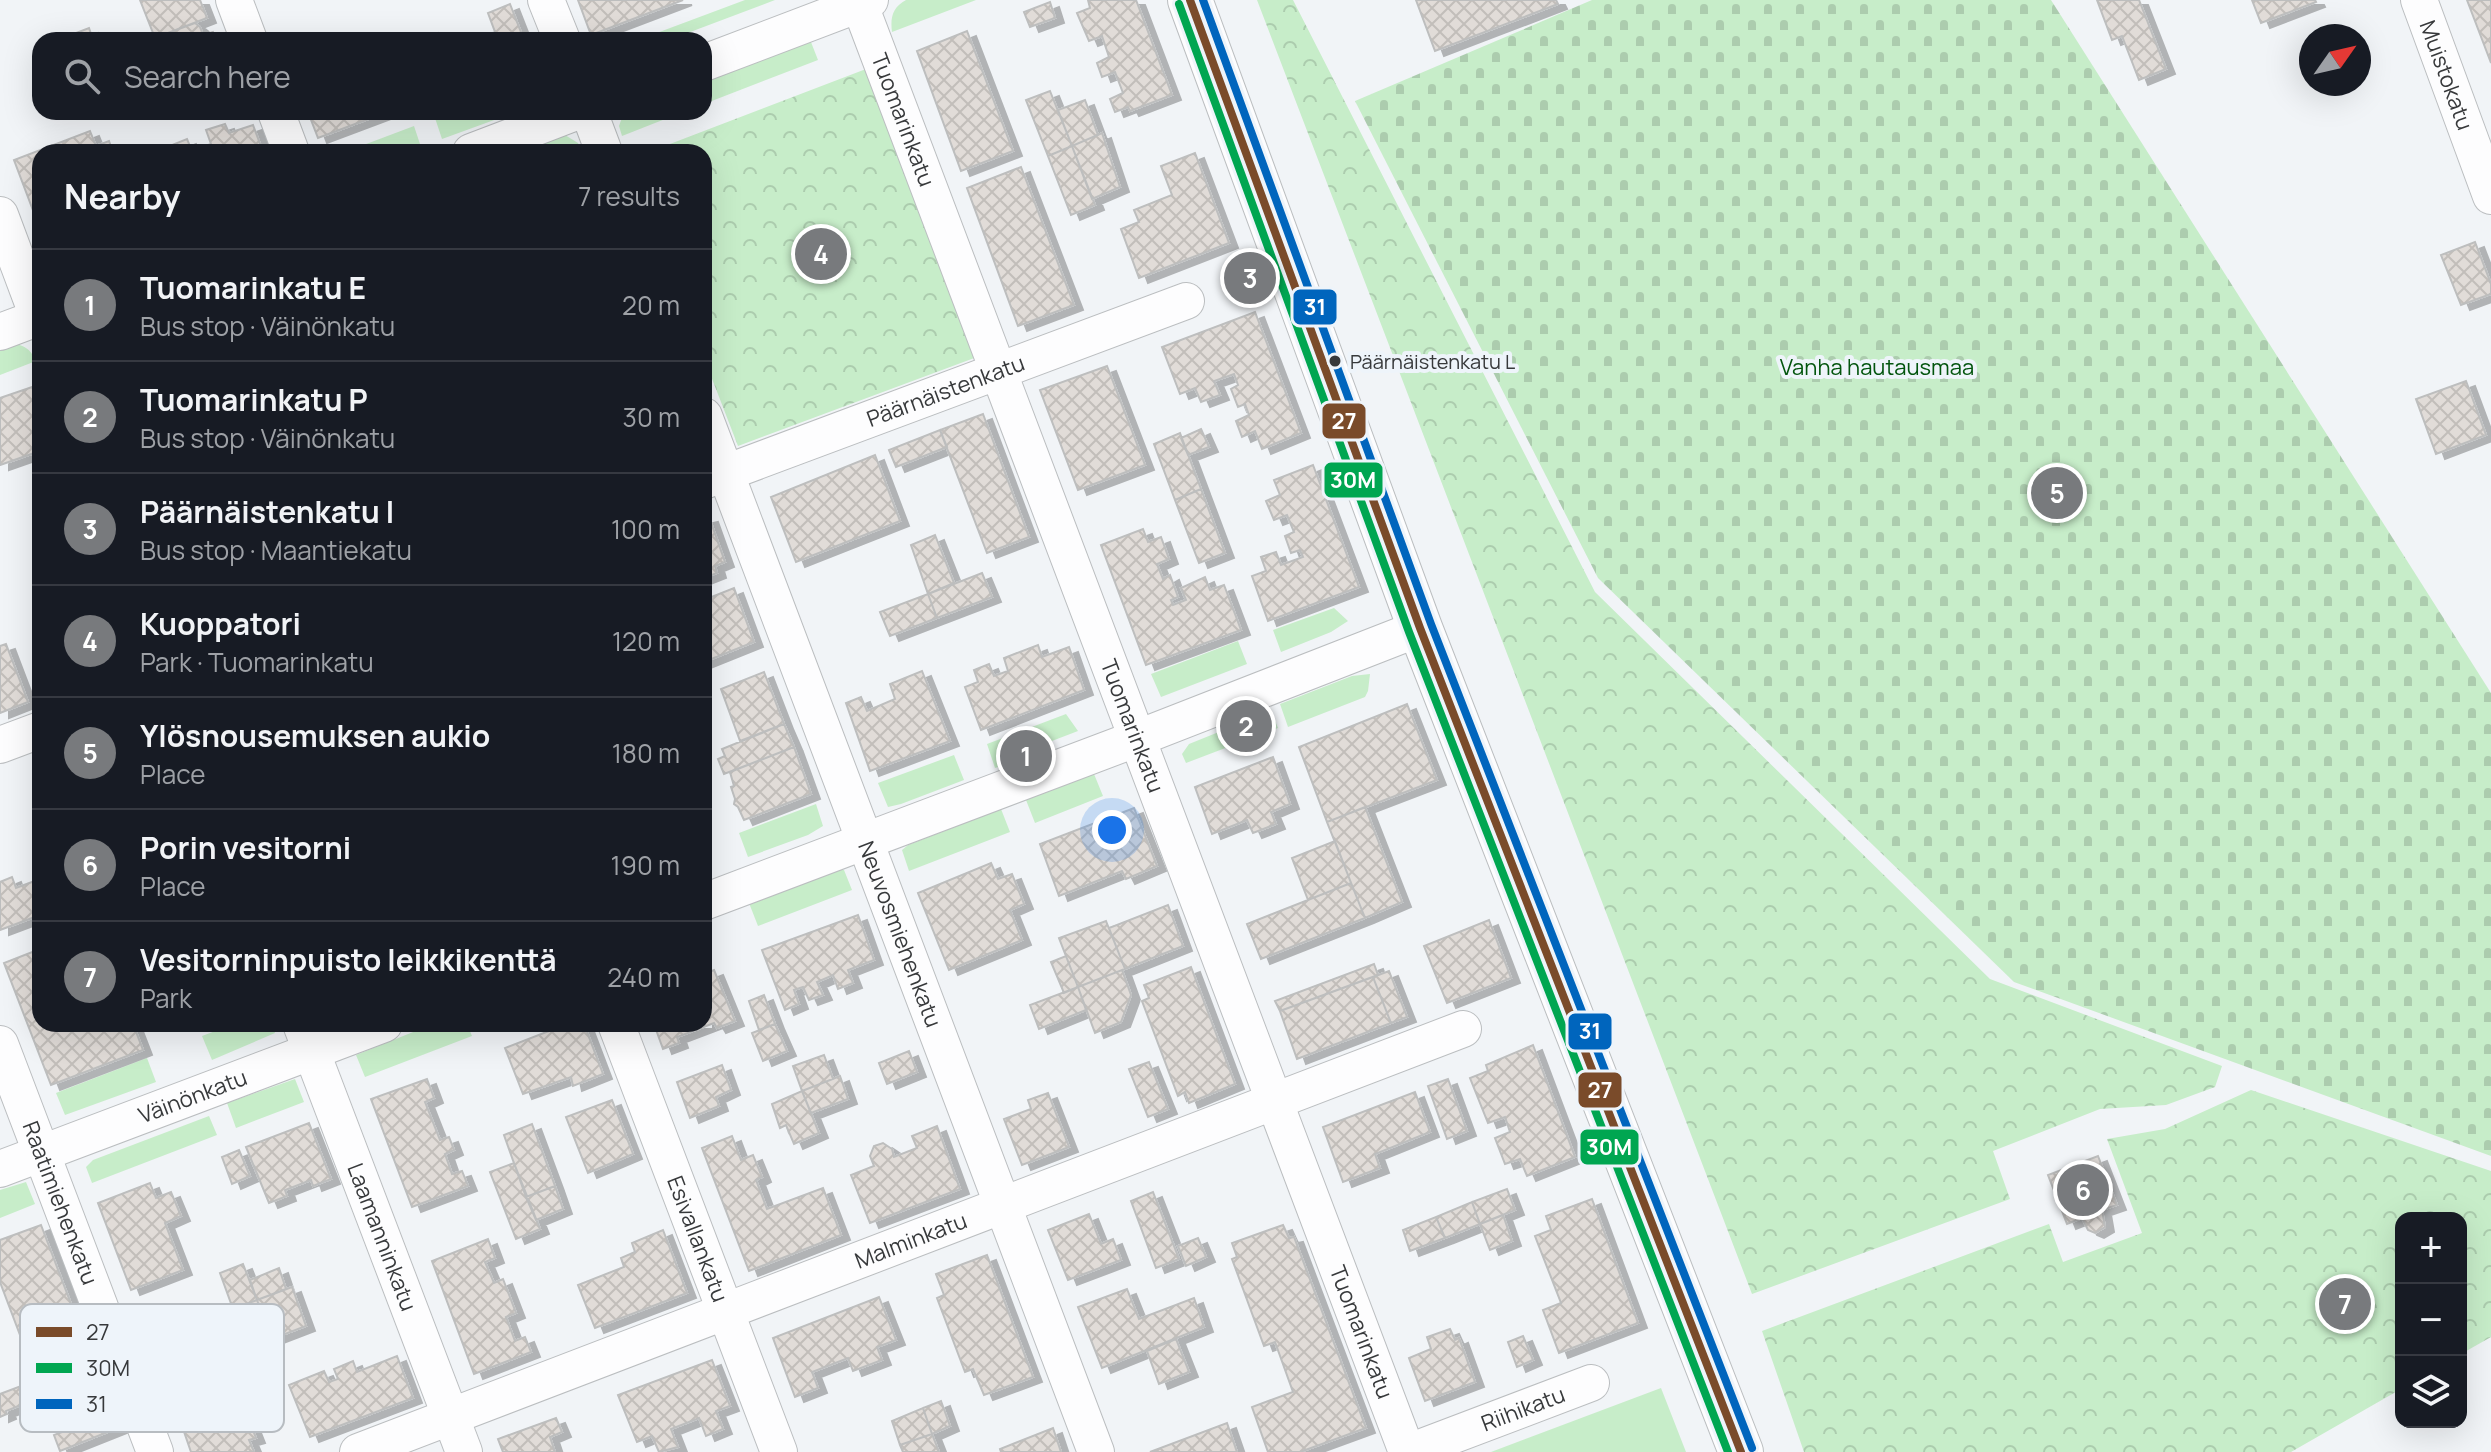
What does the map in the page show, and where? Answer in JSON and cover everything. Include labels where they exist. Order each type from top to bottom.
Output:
[{"type":"main road","points":[[1190,0],[1420,628],[1741,1452]]},
{"type":"street","points":[[234,0],[246,32]]},
{"type":"street","points":[[546,0],[559,32]]},
{"type":"street","name":"Muistokatu","points":[[2419,0],[2491,196]]},
{"type":"street","points":[[712,60],[862,1]]},
{"type":"street","name":"Tuomarinkatu","points":[[862,1],[1408,1452]]},
{"type":"street","points":[[279,120],[288,144]]},
{"type":"street","points":[[492,144],[555,120]]},
{"type":"street","points":[[592,120],[601,144]]},
{"type":"street","points":[[0,215],[32,300]]},
{"type":"street","name":"Päärnäistenkatu","points":[[715,477],[1186,301]]},
{"type":"street","points":[[0,332],[32,321]]},
{"type":"street","name":"Neuvosmiehenkatu","points":[[715,477],[865,841],[1096,1452]]},
{"type":"street","points":[[712,899],[1420,628]]},
{"type":"street","points":[[0,745],[32,733]]},
{"type":"street","name":"Malminkatu","points":[[358,1452],[1463,1029]]},
{"type":"street","name":"Väinönkatu","points":[[0,1169],[306,1038],[339,1032]]},
{"type":"street","name":"Esivallankatu","points":[[619,1032],[779,1452]]},
{"type":"street","name":"Laamanninkatu","points":[[306,1038],[464,1452]]},
{"type":"street","name":"Raatimiehenkatu","points":[[0,1044],[99,1304]]},
{"type":"street","name":"Riihikatu","points":[[1408,1452],[1591,1383]]},
{"type":"street","name":"Raatimiehenkatu","points":[[147,1432],[155,1452]]},
{"type":"green space","points":[[745,0],[775,0],[690,32],[659,32]]},
{"type":"green space","points":[[906,0],[976,0],[892,32],[893,13]]},
{"type":"green space","points":[[1257,0],[1293,0],[1595,592],[1990,979],[2222,1066],[2215,1087],[2166,1105],[2100,1109],[1993,1151],[2010,1199],[1752,1294]]},
{"type":"green space","name":"Vanha hautausmaa","points":[[1592,0],[2051,0],[2491,693],[2491,1156],[2014,982],[1598,578],[1355,101]]},
{"type":"green space","points":[[809,37],[818,60],[712,101],[712,74]]},
{"type":"green space","points":[[866,69],[977,357],[738,446],[712,379],[712,144],[670,144]]},
{"type":"green space","points":[[436,120],[494,120],[442,139]]},
{"type":"green space","points":[[621,120],[663,120],[622,136],[619,126]]},
{"type":"green space","points":[[414,126],[420,144],[366,144]]},
{"type":"green space","points":[[565,135],[578,144],[535,144]]},
{"type":"green space","points":[[10,343],[26,348],[32,355],[32,363],[0,375],[0,347]]},
{"type":"green space","points":[[1334,608],[1348,621],[1331,632],[1281,652],[1273,630]]},
{"type":"green space","points":[[1238,641],[1247,664],[1161,697],[1151,674]]},
{"type":"green space","points":[[1370,674],[1365,697],[1288,727],[1280,704],[1352,676]]},
{"type":"green space","points":[[1271,711],[1278,728],[1186,763],[1182,754],[1189,744]]},
{"type":"green space","points":[[1066,714],[1078,731],[1002,760],[1001,766],[995,768],[987,744]]},
{"type":"green space","points":[[954,755],[964,780],[888,807],[878,783]]},
{"type":"green space","points":[[1094,774],[1103,796],[1035,823],[1026,800]]},
{"type":"green space","points":[[816,804],[823,826],[808,835],[748,857],[739,833]]},
{"type":"green space","points":[[1001,809],[1010,832],[909,871],[902,850],[908,845]]},
{"type":"green space","points":[[834,870],[844,870],[852,890],[758,926],[749,903]]},
{"type":"green space","points":[[213,1032],[275,1033],[212,1060],[202,1036]]},
{"type":"green space","points":[[413,1032],[470,1032],[472,1036],[365,1077],[356,1055]]},
{"type":"green space","points":[[147,1058],[156,1082],[65,1115],[56,1093]]},
{"type":"green space","points":[[295,1079],[304,1102],[236,1128],[227,1103]]},
{"type":"green space","points":[[2251,1090],[2491,1171],[2491,1337],[2467,1351],[2467,1212],[2395,1212],[2395,1392],[2291,1452],[1804,1452],[1762,1331],[2049,1224],[2063,1262],[2142,1233],[2107,1139],[2165,1129]]},
{"type":"green space","points":[[209,1116],[217,1135],[92,1183],[86,1167],[93,1160]]},
{"type":"green space","points":[[26,1182],[35,1204],[0,1218],[0,1190]]},
{"type":"green space","points":[[1661,1388],[1686,1452],[1491,1452]]},
{"type":"building","points":[[140,0],[200,0],[207,18],[171,32],[153,32]]},
{"type":"building","points":[[578,0],[683,0],[599,32],[590,32]]},
{"type":"building","points":[[1088,0],[1136,0],[1172,95],[1130,111],[1128,107],[1115,112],[1110,99],[1123,93],[1115,72],[1102,77],[1097,63],[1109,57],[1102,36],[1089,41],[1077,13],[1090,8]]},
{"type":"building","points":[[1416,0],[1556,0],[1558,4],[1435,51]]},
{"type":"building","points":[[2097,0],[2139,0],[2166,69],[2139,80],[2122,36],[2112,40]]},
{"type":"building","points":[[2252,0],[2315,0],[2316,2],[2261,23]]},
{"type":"building","points":[[2467,0],[2491,0],[2491,63]]},
{"type":"building","points":[[1050,2],[1055,18],[1030,27],[1024,12]]},
{"type":"building","points":[[510,4],[521,32],[495,32],[488,13]]},
{"type":"building","points":[[195,23],[202,32],[170,32]]},
{"type":"building","points":[[967,31],[1013,151],[961,171],[917,51]]},
{"type":"building","points":[[1050,91],[1072,146],[1048,156],[1026,100]]},
{"type":"building","points":[[1085,100],[1098,135],[1072,146],[1058,110]]},
{"type":"building","points":[[311,120],[366,120],[318,138]]},
{"type":"building","points":[[225,124],[229,133],[253,125],[260,144],[211,144],[206,130]]},
{"type":"building","points":[[90,131],[95,144],[56,144]]},
{"type":"building","points":[[1102,133],[1120,187],[1092,199],[1072,146]]},
{"type":"building","points":[[1072,146],[1095,205],[1071,215],[1048,156]]},
{"type":"building","points":[[32,153],[32,208],[14,160]]},
{"type":"building","points":[[1195,153],[1229,243],[1139,278],[1121,229],[1139,222],[1134,210],[1172,195],[1161,166]]},
{"type":"building","points":[[1021,167],[1074,305],[1018,326],[967,188]]},
{"type":"building","points":[[2475,242],[2491,284],[2491,294],[2461,305],[2441,255]]},
{"type":"building","points":[[1255,312],[1301,433],[1262,449],[1255,431],[1242,437],[1236,421],[1249,415],[1245,404],[1238,407],[1231,389],[1238,385],[1234,374],[1214,381],[1220,395],[1201,402],[1195,388],[1180,394],[1162,347]]},
{"type":"building","points":[[1107,366],[1145,465],[1078,490],[1040,390]]},
{"type":"building","points":[[2466,381],[2486,435],[2436,454],[2416,399]]},
{"type":"building","points":[[32,387],[32,454],[0,465],[0,398]]},
{"type":"building","points":[[983,414],[1029,537],[987,553],[940,430]]},
{"type":"building","points":[[1201,429],[1209,447],[1188,455],[1181,438]]},
{"type":"building","points":[[940,430],[947,447],[896,467],[889,450]]},
{"type":"building","points":[[1180,433],[1201,489],[1175,500],[1154,444]]},
{"type":"building","points":[[875,455],[900,521],[796,562],[771,497]]},
{"type":"building","points":[[1313,465],[1359,587],[1268,621],[1252,576],[1266,571],[1261,557],[1276,552],[1281,565],[1303,557],[1300,550],[1291,553],[1285,536],[1294,532],[1287,515],[1274,520],[1266,501],[1280,495],[1274,480]]},
{"type":"building","points":[[1201,489],[1225,553],[1199,563],[1175,500]]},
{"type":"building","points":[[712,525],[725,562],[715,566],[717,573],[712,575]]},
{"type":"building","points":[[1143,529],[1148,542],[1161,537],[1169,559],[1157,564],[1163,579],[1170,575],[1178,597],[1171,600],[1173,605],[1186,600],[1181,588],[1205,577],[1210,590],[1224,585],[1241,630],[1146,665],[1101,545]]},
{"type":"building","points":[[935,535],[954,583],[928,594],[911,545]]},
{"type":"building","points":[[982,573],[992,597],[937,618],[928,594]]},
{"type":"building","points":[[734,588],[754,642],[712,659],[712,597]]},
{"type":"building","points":[[928,594],[937,618],[890,636],[880,612]]},
{"type":"building","points":[[6,644],[28,702],[0,713],[0,646]]},
{"type":"building","points":[[1038,645],[1042,657],[1069,647],[1084,690],[981,730],[965,687],[978,682],[974,670],[989,664],[994,676],[1008,671],[1004,658]]},
{"type":"building","points":[[922,671],[950,741],[870,771],[846,703],[861,697],[867,711],[895,699],[890,684]]},
{"type":"building","points":[[764,672],[784,724],[740,741],[721,689]]},
{"type":"building","points":[[1407,704],[1437,780],[1327,822],[1299,747]]},
{"type":"building","points":[[784,724],[794,747],[724,774],[718,759],[725,756],[722,749]]},
{"type":"building","points":[[794,747],[811,794],[744,820],[734,804],[730,772]]},
{"type":"building","points":[[1273,757],[1290,804],[1271,812],[1276,824],[1253,833],[1247,820],[1212,834],[1195,787]]},
{"type":"building","points":[[1365,807],[1402,902],[1365,918],[1327,822]]},
{"type":"building","points":[[1134,808],[1157,866],[1126,879],[1122,871],[1059,896],[1040,844]]},
{"type":"building","points":[[1335,841],[1351,883],[1308,900],[1292,858]]},
{"type":"building","points":[[991,863],[998,879],[1012,874],[1024,904],[1010,910],[1022,940],[949,970],[918,893]]},
{"type":"building","points":[[12,877],[16,888],[32,882],[32,918],[0,930],[0,882]]},
{"type":"building","points":[[1351,883],[1365,918],[1261,959],[1247,924]]},
{"type":"building","points":[[1168,905],[1183,946],[1125,969],[1109,928]]},
{"type":"building","points":[[858,915],[874,960],[848,970],[853,983],[838,989],[833,975],[817,982],[823,995],[809,1000],[803,987],[794,990],[799,1004],[785,1010],[762,950]]},
{"type":"building","points":[[1489,920],[1511,978],[1447,1003],[1424,946]]},
{"type":"building","points":[[1106,921],[1125,969],[1078,987],[1059,938]]},
{"type":"building","points":[[32,952],[32,1032],[136,1032],[143,1050],[51,1085],[4,963]]},
{"type":"building","points":[[1066,956],[1078,987],[1064,993],[1051,962]]},
{"type":"building","points":[[1374,964],[1378,975],[1280,1011],[1275,1001]]},
{"type":"building","points":[[1191,967],[1235,1084],[1189,1103],[1185,1092],[1178,1096],[1142,1001],[1149,998],[1144,985]]},
{"type":"building","points":[[1122,970],[1131,995],[1121,1022],[1095,1033],[1078,987]]},
{"type":"building","points":[[712,971],[735,1021],[717,1028],[712,1024]]},
{"type":"building","points":[[1389,971],[1407,1017],[1391,1023],[1373,977]]},
{"type":"building","points":[[1373,977],[1391,1023],[1297,1059],[1280,1011]]},
{"type":"building","points":[[1078,987],[1086,1010],[1039,1029],[1030,1005]]},
{"type":"building","points":[[764,995],[775,1024],[759,1030],[749,1001]]},
{"type":"building","points":[[775,1024],[787,1051],[763,1061],[752,1033]]},
{"type":"building","points":[[546,1032],[587,1032],[603,1074],[573,1086],[571,1077],[523,1094],[505,1048]]},
{"type":"building","points":[[657,1032],[690,1032],[677,1037],[679,1043],[663,1049]]},
{"type":"building","points":[[1533,1045],[1575,1157],[1527,1176],[1520,1159],[1505,1164],[1495,1138],[1510,1132],[1505,1117],[1488,1123],[1470,1078],[1488,1071],[1486,1065]]},
{"type":"building","points":[[909,1051],[917,1072],[887,1084],[879,1063]]},
{"type":"building","points":[[824,1055],[833,1079],[802,1091],[793,1066]]},
{"type":"building","points":[[1149,1062],[1168,1109],[1148,1117],[1129,1069]]},
{"type":"building","points":[[722,1065],[731,1090],[716,1097],[719,1106],[690,1118],[677,1082]]},
{"type":"building","points":[[840,1076],[848,1099],[811,1113],[802,1091]]},
{"type":"building","points":[[427,1079],[434,1098],[425,1102],[440,1140],[449,1137],[454,1150],[445,1154],[452,1174],[462,1171],[468,1186],[412,1207],[371,1099]]},
{"type":"building","points":[[1448,1079],[1467,1131],[1447,1139],[1428,1086]]},
{"type":"building","points":[[802,1091],[819,1133],[794,1144],[786,1125],[780,1128],[772,1104]]},
{"type":"building","points":[[1415,1092],[1430,1132],[1375,1154],[1380,1168],[1343,1182],[1323,1127]]},
{"type":"building","points":[[1048,1093],[1069,1147],[1022,1165],[1004,1119],[1031,1109],[1028,1100]]},
{"type":"building","points":[[612,1100],[633,1154],[588,1173],[566,1117]]},
{"type":"building","points":[[309,1123],[331,1179],[313,1186],[311,1180],[285,1190],[287,1196],[269,1203],[246,1147]]},
{"type":"building","points":[[532,1124],[555,1186],[526,1197],[504,1135]]},
{"type":"building","points":[[937,1126],[960,1189],[870,1223],[851,1175],[874,1166],[870,1156],[874,1146],[883,1143],[892,1149],[894,1157],[917,1148],[912,1136]]},
{"type":"building","points":[[732,1136],[741,1160],[753,1155],[762,1177],[756,1180],[767,1209],[823,1188],[841,1235],[749,1271],[702,1148]]},
{"type":"building","points":[[239,1150],[250,1176],[232,1184],[222,1157]]},
{"type":"building","points":[[2098,1156],[2117,1205],[2102,1210],[2105,1227],[2095,1233],[2088,1230],[2082,1218],[2067,1224],[2048,1175]]},
{"type":"building","points":[[514,1163],[540,1229],[516,1239],[490,1172]]},
{"type":"building","points":[[150,1183],[156,1198],[171,1192],[181,1216],[165,1223],[183,1270],[131,1290],[98,1203]]},
{"type":"building","points":[[555,1186],[563,1209],[536,1220],[526,1197]]},
{"type":"building","points":[[1507,1189],[1515,1210],[1480,1224],[1472,1202]]},
{"type":"building","points":[[1153,1192],[1179,1259],[1156,1268],[1131,1201]]},
{"type":"building","points":[[1592,1199],[1638,1323],[1559,1353],[1543,1310],[1561,1303],[1535,1236],[1551,1230],[1546,1216]]},
{"type":"building","points":[[1472,1202],[1480,1224],[1445,1238],[1436,1217]]},
{"type":"building","points":[[1089,1214],[1101,1244],[1113,1239],[1121,1260],[1068,1280],[1048,1230]]},
{"type":"building","points":[[1503,1215],[1512,1241],[1490,1250],[1480,1224]]},
{"type":"building","points":[[1436,1217],[1445,1238],[1410,1251],[1403,1230]]},
{"type":"building","points":[[41,1225],[71,1304],[20,1304],[20,1335],[0,1282],[0,1240]]},
{"type":"building","points":[[1283,1225],[1289,1238],[1294,1237],[1366,1428],[1300,1452],[1268,1452],[1252,1407],[1293,1392],[1275,1342],[1264,1346],[1232,1259],[1237,1257],[1232,1243]]},
{"type":"building","points":[[663,1230],[687,1293],[595,1328],[578,1285],[624,1267],[621,1258],[635,1252],[632,1243]]},
{"type":"building","points":[[1198,1238],[1206,1257],[1186,1266],[1178,1246]]},
{"type":"building","points":[[488,1239],[495,1258],[485,1262],[494,1283],[503,1279],[516,1313],[506,1317],[515,1341],[525,1337],[531,1352],[474,1374],[432,1261]]},
{"type":"building","points":[[987,1255],[1033,1377],[984,1395],[973,1369],[965,1372],[937,1298],[944,1295],[936,1274]]},
{"type":"building","points":[[243,1264],[257,1300],[231,1304],[220,1273]]},
{"type":"building","points":[[279,1268],[286,1289],[257,1300],[250,1280]]},
{"type":"building","points":[[292,1287],[306,1326],[284,1334],[284,1304],[259,1304],[257,1300]]},
{"type":"building","points":[[1127,1289],[1139,1319],[1194,1298],[1204,1327],[1102,1368],[1078,1307]]},
{"type":"building","points":[[879,1297],[896,1340],[877,1347],[882,1360],[853,1371],[848,1358],[812,1372],[818,1388],[795,1397],[773,1338]]},
{"type":"building","points":[[1450,1329],[1455,1340],[1459,1338],[1475,1382],[1425,1401],[1409,1358],[1431,1349],[1427,1337]]},
{"type":"building","points":[[1523,1336],[1533,1360],[1517,1367],[1508,1342]]},
{"type":"building","points":[[1176,1339],[1189,1372],[1159,1384],[1147,1351]]},
{"type":"building","points":[[397,1356],[413,1398],[310,1437],[289,1385],[324,1371],[329,1382],[338,1379],[334,1369],[353,1361],[357,1372]]},
{"type":"building","points":[[712,1360],[730,1406],[716,1411],[723,1429],[706,1436],[699,1418],[671,1429],[678,1447],[659,1452],[652,1436],[637,1442],[618,1395]]},
{"type":"building","points":[[20,1386],[20,1405],[0,1417],[0,1394]]},
{"type":"building","points":[[941,1401],[950,1426],[932,1434],[923,1408]]},
{"type":"building","points":[[923,1408],[932,1434],[900,1445],[892,1421]]},
{"type":"building","points":[[556,1418],[562,1432],[550,1437],[555,1452],[503,1452],[498,1439]]},
{"type":"building","points":[[1227,1423],[1237,1452],[1150,1452]]},
{"type":"building","points":[[1053,1428],[1061,1452],[1001,1452],[1000,1449]]},
{"type":"building","points":[[62,1432],[108,1432],[60,1451],[54,1435]]},
{"type":"building","points":[[184,1432],[254,1432],[256,1438],[249,1440],[254,1452],[191,1452]]},
{"type":"building","points":[[932,1434],[939,1452],[903,1452],[900,1445]]},
{"type":"transit line","name":"27","points":[[1190,0],[1420,628],[1741,1452]]},
{"type":"transit line","name":"31","points":[[1203,0],[1431,624],[1752,1448]]},
{"type":"transit line","name":"30M","points":[[1179,4],[1409,632],[1728,1452]]},
{"type":"place","name":"Kuoppatori","points":[[821,254]]},
{"type":"place","name":"Päärnäistenkatu I","points":[[1250,278]]},
{"type":"place","name":"Päärnäistenkatu L","points":[[1335,361]]},
{"type":"place","name":"Ylösnousemuksen aukio","points":[[2057,493]]},
{"type":"place","name":"Tuomarinkatu P","points":[[1246,726]]},
{"type":"place","name":"Tuomarinkatu E","points":[[1026,756]]},
{"type":"place","name":"Porin vesitorni","points":[[2083,1190]]},
{"type":"place","name":"Vesitorninpuisto leikkikenttä","points":[[2345,1304]]}]
